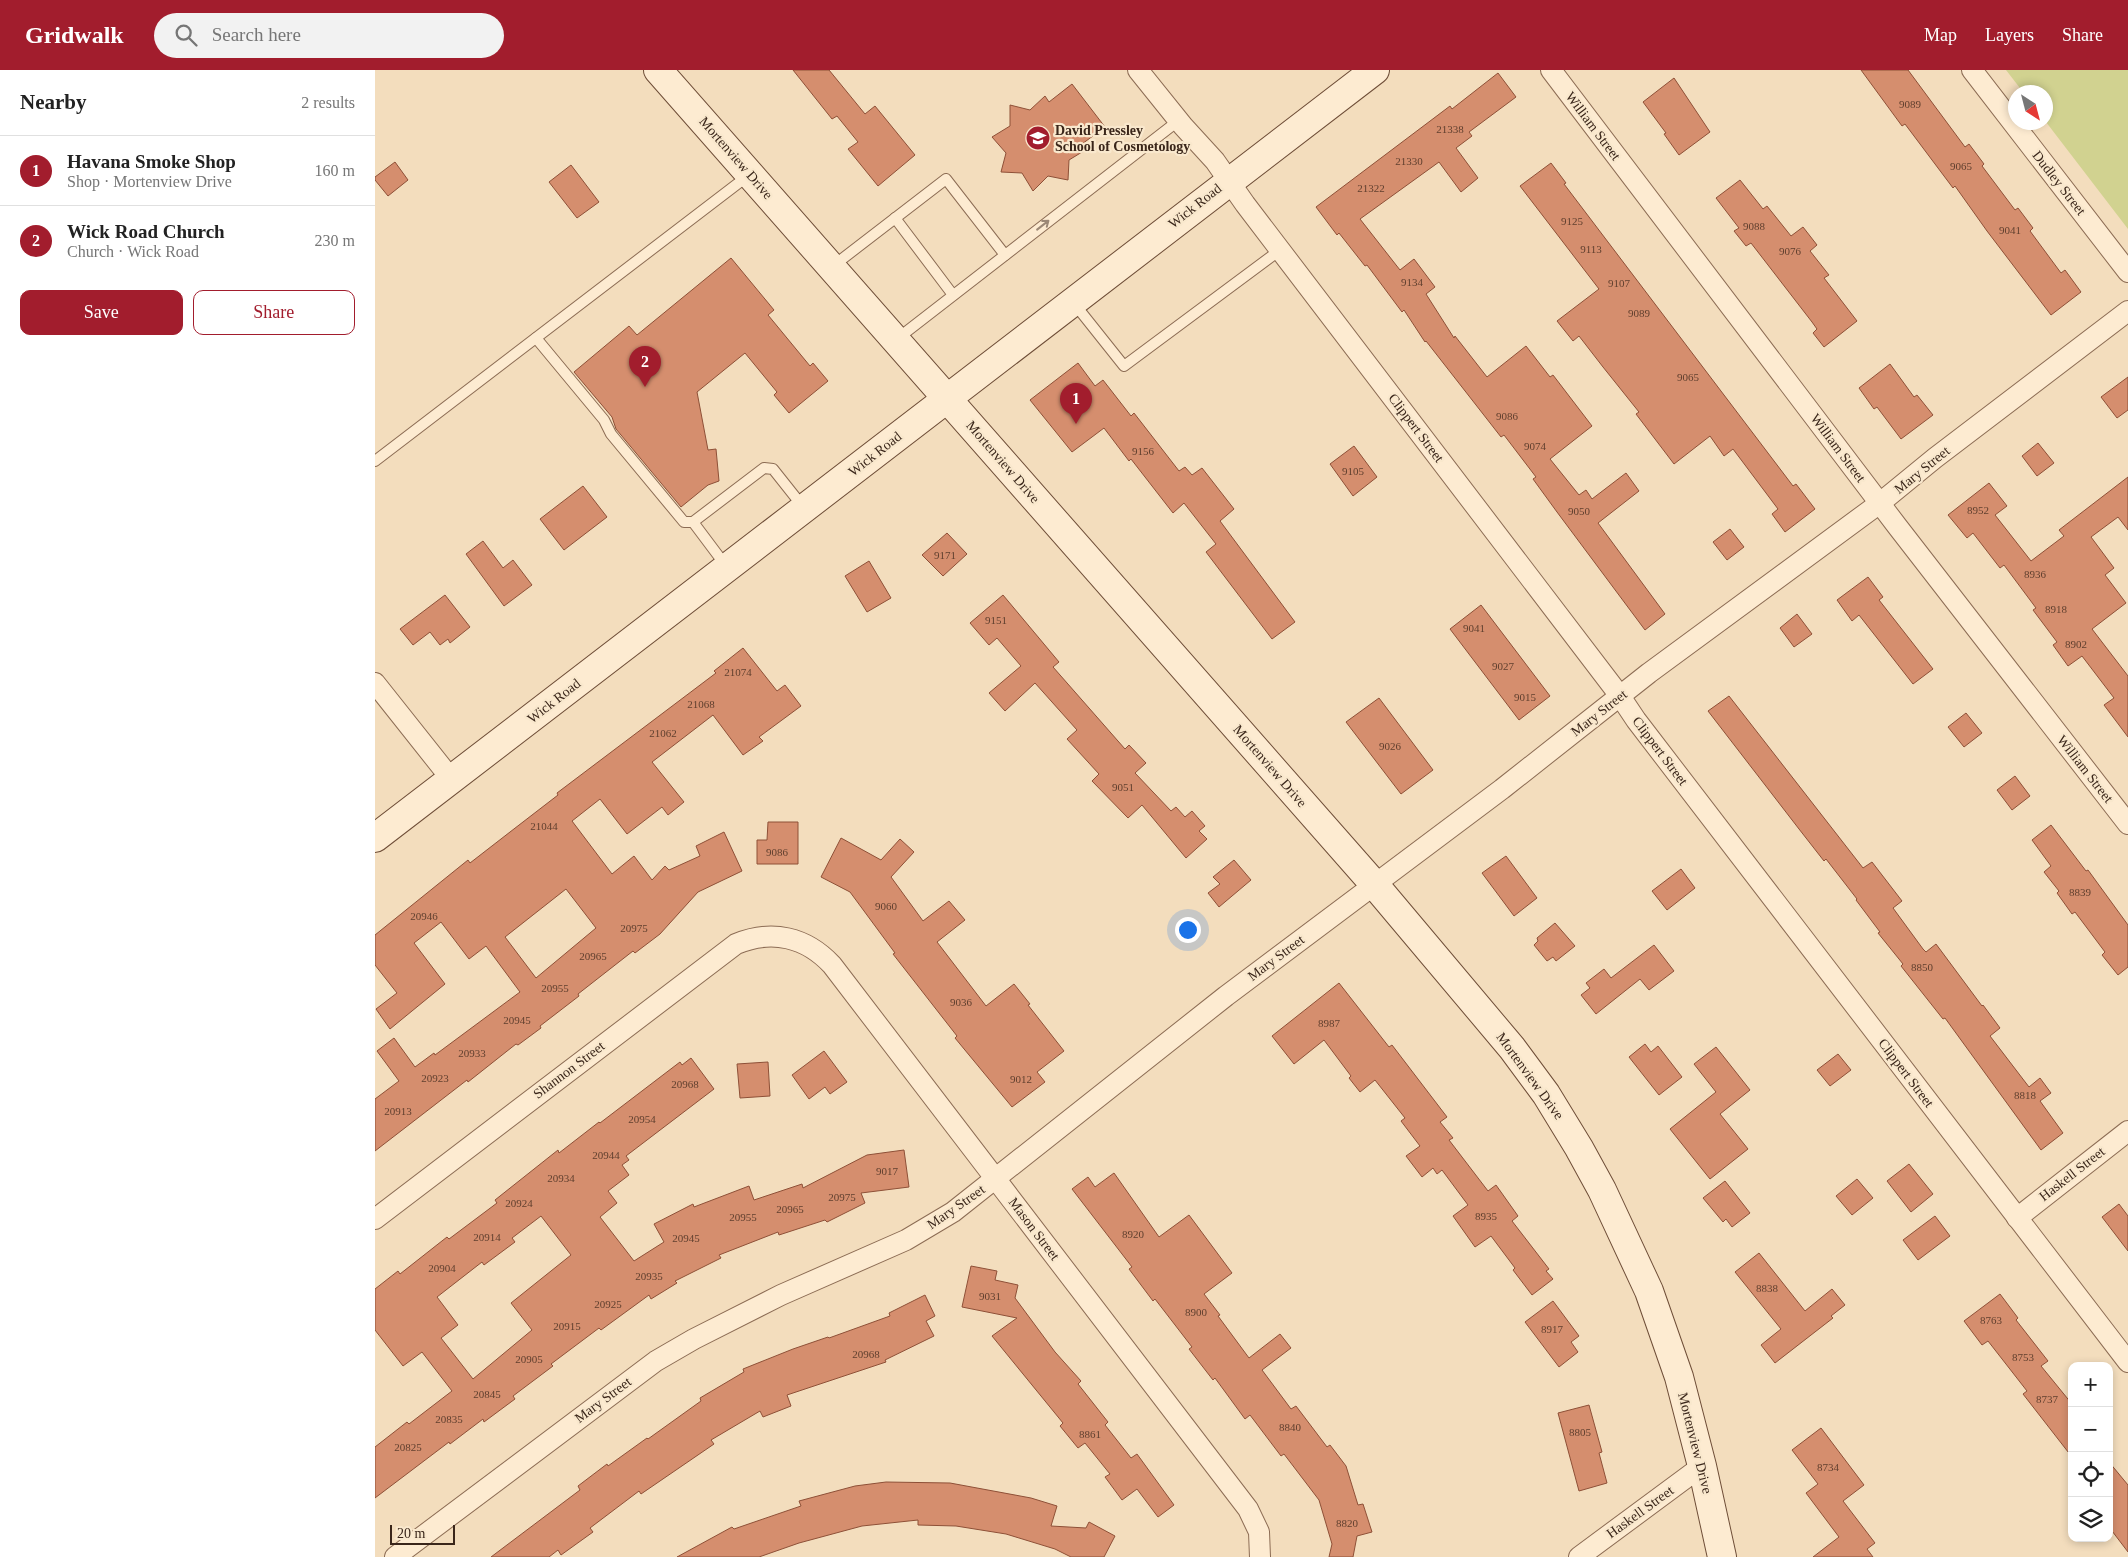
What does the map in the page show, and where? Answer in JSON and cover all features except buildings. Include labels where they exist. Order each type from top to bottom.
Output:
[{"type":"street","name":"Mortenview Drive","points":[[658,70],[1374,884],[1512,1048],[1546,1094],[1579,1148],[1627,1242],[1649,1291],[1679,1377],[1702,1466],[1722,1557]]},
{"type":"street","name":"Clippert Street","points":[[1138,70],[1178,121],[1229,180],[1280,250],[1620,696],[1636,720],[2128,1362]]},
{"type":"street","name":"Wick Road","points":[[375,838],[1229,180],[1375,70]]},
{"type":"street","name":"William Street","points":[[1551,70],[2128,824]]},
{"type":"street","name":"Dudley Street","points":[[1972,70],[2128,272]]},
{"type":"street","name":"Mary Street","points":[[395,1557],[657,1361],[694,1339],[781,1295],[906,1240],[953,1212],[1226,996],[1502,789],[1620,696],[1881,503],[1935,458],[2128,311]]},
{"type":"street","points":[[375,682],[452,780]]},
{"type":"street","name":"Mason Street","points":[[771,936],[788,937],[805,943],[823,955],[996,1178],[1248,1509],[1259,1532],[1260,1557]]},
{"type":"street","name":"Shannon Street","points":[[375,1219],[725,951],[749,939],[771,936]]},
{"type":"street","name":"Haskell Street","points":[[2017,1218],[2128,1131]]},
{"type":"street","name":"Haskell Street","points":[[1579,1557],[1702,1466]]},
{"type":"lane","points":[[896,340],[1178,121]]},
{"type":"lane","points":[[375,461],[750,174]]},
{"type":"lane","points":[[831,267],[946,179],[1005,255]]},
{"type":"lane","points":[[895,218],[953,295]]},
{"type":"lane","points":[[1073,302],[1124,366],[1280,250]]},
{"type":"lane","points":[[536,338],[604,420],[611,434],[684,522],[693,522],[764,468],[773,469],[805,508]]},
{"type":"lane","points":[[693,522],[727,568]]},
{"type":"green space","points":[[2006,70],[2128,70],[2128,229],[2052,130],[2053,85],[2018,85]]},
{"type":"place","name":"David Pressley School of Cosmetology","points":[[1038,138]]},
{"type":"place","name":"Wick Road Church","points":[[645,387]]},
{"type":"place","name":"Havana Smoke Shop","points":[[1076,424]]}]
